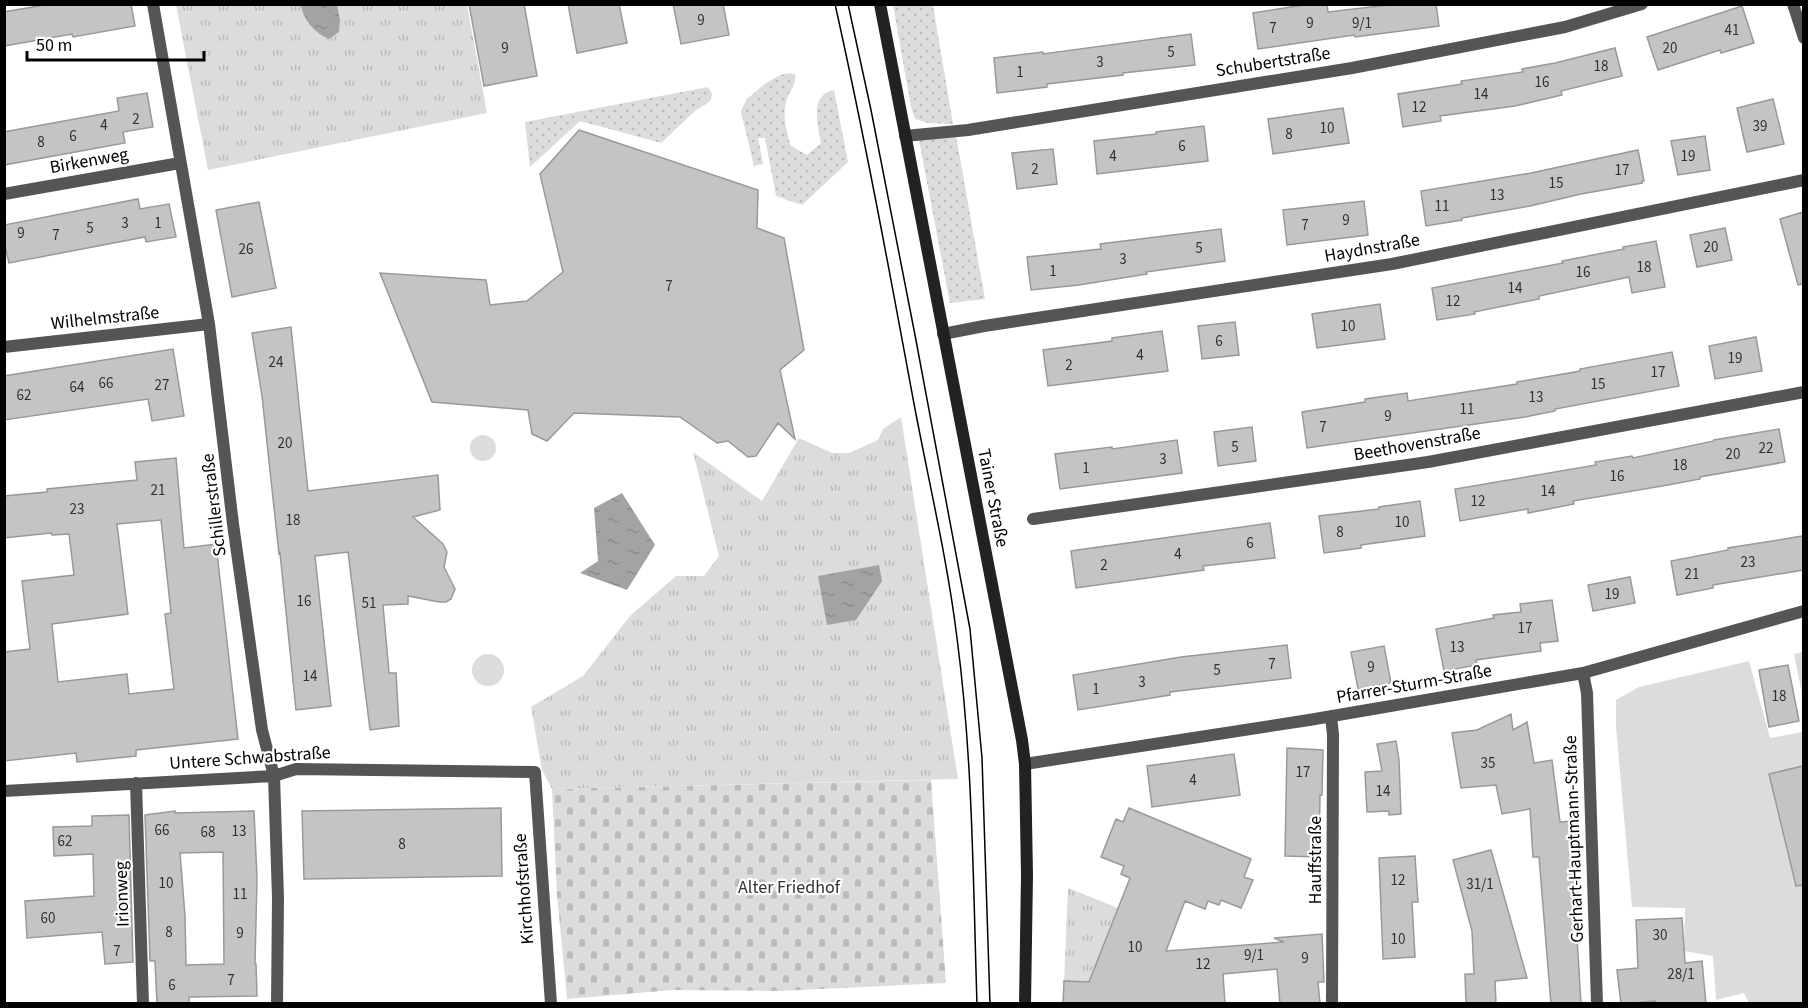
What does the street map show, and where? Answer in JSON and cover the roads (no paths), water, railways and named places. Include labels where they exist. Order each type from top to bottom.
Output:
[{"type":"street","name":"Schillerstraße","points":[[153,4],[209,324],[260,718],[274,776],[278,898],[277,1004]]},
{"type":"street","name":"Tainer Straße","points":[[880,4],[1022,740],[1025,764],[1027,880],[1025,1004]]},
{"type":"street","name":"Schubertstraße","points":[[905,136],[968,130],[1352,68],[1565,27],[1642,4]]},
{"type":"street","points":[[1793,4],[1803,38]]},
{"type":"street","name":"Birkenweg","points":[[4,194],[180,164]]},
{"type":"street","name":"Haydnstraße","points":[[943,334],[1392,264],[1803,180]]},
{"type":"street","name":"Wilhelmstraße","points":[[4,347],[209,324]]},
{"type":"street","name":"Beethovenstraße","points":[[1033,519],[1428,462],[1803,392]]},
{"type":"street","name":"Pfarrer-Sturm-Straße","points":[[1025,764],[1583,673],[1803,611]]},
{"type":"street","name":"Gerhart-Hauptmann-Straße","points":[[1583,673],[1587,693],[1597,1004]]},
{"type":"street","name":"Hauffstraße","points":[[1330,716],[1333,735],[1332,1004]]},
{"type":"street","name":"Untere Schwabstraße","points":[[4,791],[274,776],[296,769],[535,772]]},
{"type":"street","name":"Kirchhofstraße","points":[[535,772],[551,1004]]},
{"type":"street","name":"Irionweg","points":[[136,783],[143,1004]]},
{"type":"water","points":[[301,5],[337,5],[340,20],[339,32],[329,39],[319,34],[307,21]]},
{"type":"water","points":[[622,493],[655,545],[627,590],[580,573],[598,561],[594,508]]},
{"type":"water","points":[[879,565],[882,581],[856,620],[827,625],[818,576]]},
{"type":"tram line","points":[[835,4],[875,198],[953,607],[969,775],[977,1004]]},
{"type":"tram line","points":[[848,4],[915,335],[970,629],[982,758],[990,1004]]},
{"type":"park label","name":"Alter Friedhof","points":[[789,887]]}]
